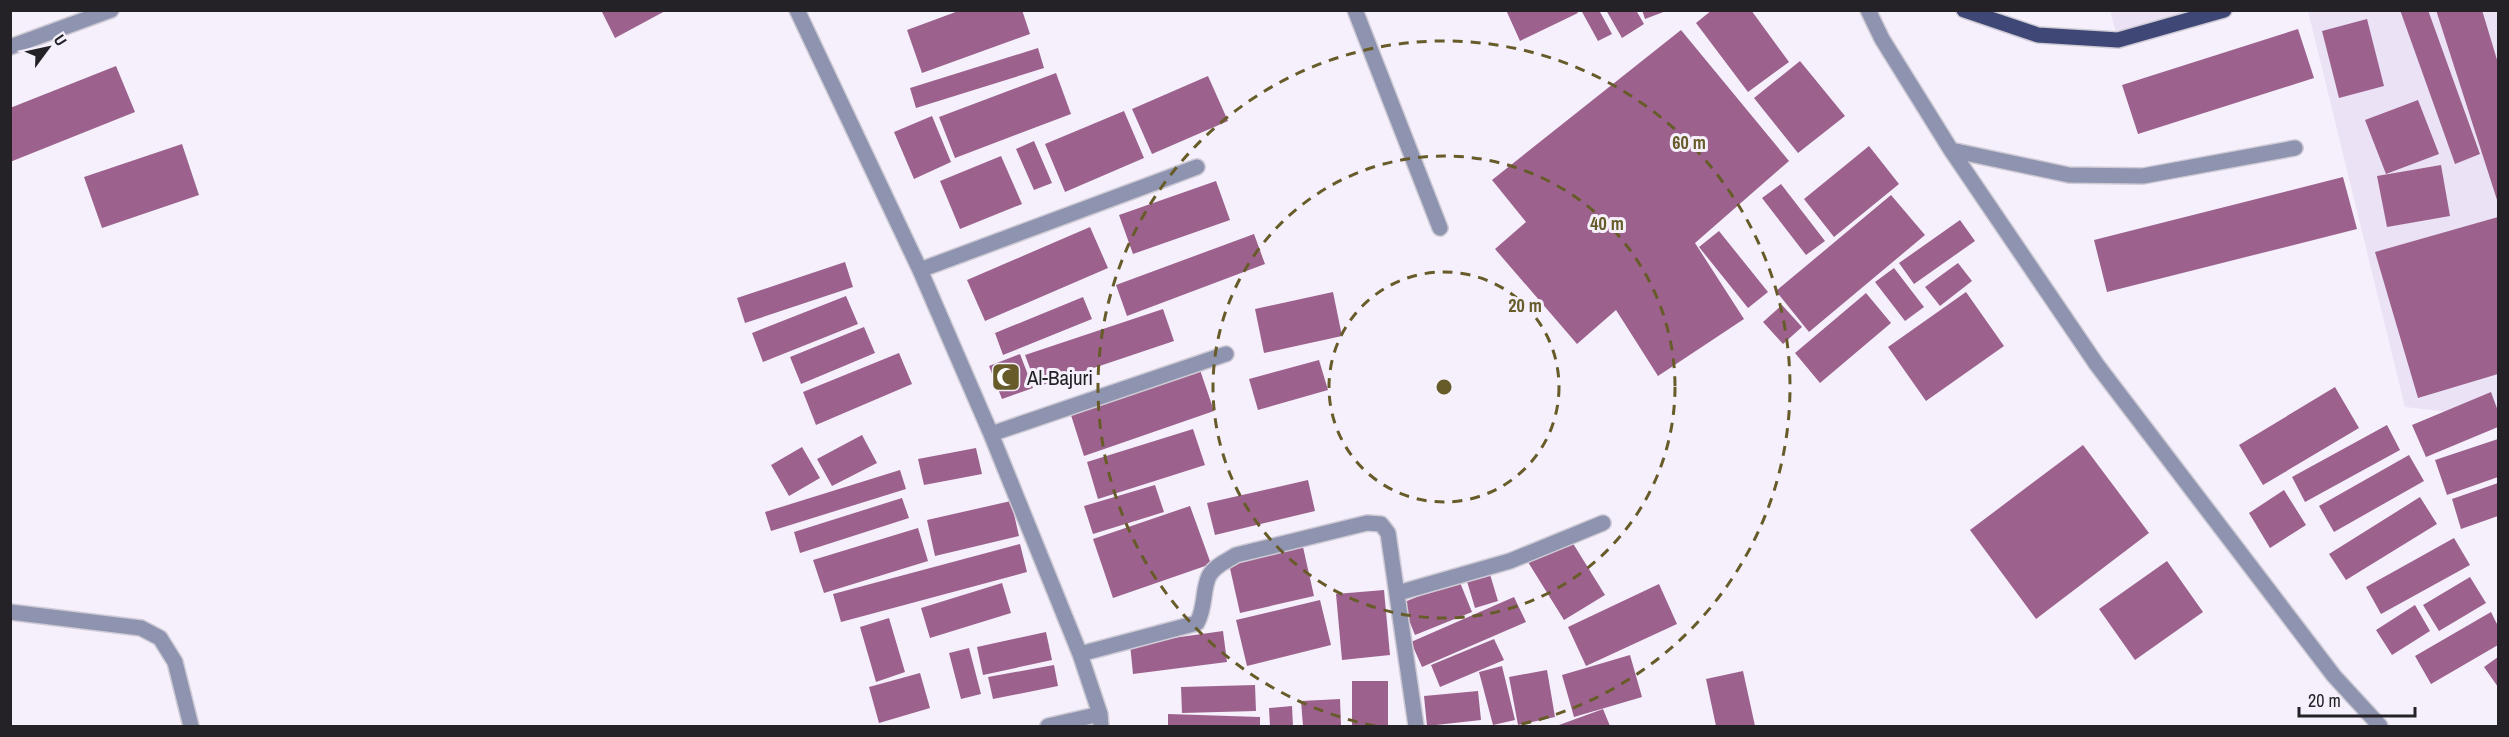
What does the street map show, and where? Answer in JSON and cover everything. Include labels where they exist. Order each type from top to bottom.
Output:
[{"type":"main road","points":[[1964,10],[2038,35],[2118,40],[2224,10]]},
{"type":"street","points":[[10,47],[111,10]]},
{"type":"street","points":[[797,10],[920,270],[991,434],[1080,654],[1101,720],[1048,726]]},
{"type":"street","points":[[1355,10],[1440,228]]},
{"type":"street","points":[[1868,10],[1882,39],[1952,150],[2097,365],[2334,676],[2380,726]]},
{"type":"street","points":[[1952,150],[2069,175],[2143,176],[2295,148]]},
{"type":"street","points":[[920,270],[1197,167]]},
{"type":"street","points":[[991,434],[1226,354]]},
{"type":"street","points":[[1080,654],[1197,623],[1203,611],[1209,576],[1218,566],[1236,555],[1367,523],[1381,524],[1388,533],[1416,726]]},
{"type":"street","points":[[1398,593],[1510,561],[1603,523]]},
{"type":"street","points":[[10,612],[141,628],[160,638],[175,662],[191,726]]},
{"type":"shaded area","points":[[2110,10],[2224,11],[2118,40]]},
{"type":"shaded area","points":[[2308,11],[2498,11],[2498,422],[2495,417],[2405,407]]},
{"type":"building","points":[[601,10],[667,10],[615,38]]},
{"type":"building","points":[[961,10],[1022,10],[1030,34],[922,73],[907,30]]},
{"type":"building","points":[[1506,10],[1576,10],[1578,13],[1520,41]]},
{"type":"building","points":[[1581,10],[1599,10],[1612,34],[1598,41]]},
{"type":"building","points":[[1606,10],[1636,10],[1644,24],[1622,38]]},
{"type":"building","points":[[1642,10],[1666,10],[1666,11],[1645,19]]},
{"type":"building","points":[[1712,10],[1751,10],[1789,62],[1748,92],[1696,23]]},
{"type":"building","points":[[2400,10],[2428,10],[2480,154],[2455,164]]},
{"type":"building","points":[[2436,10],[2482,10],[2498,63],[2498,203]]},
{"type":"building","points":[[2367,19],[2384,86],[2339,98],[2322,31]]},
{"type":"building","points":[[2298,29],[2314,78],[2138,134],[2122,85]]},
{"type":"building","points":[[1681,30],[1789,161],[1695,243],[1744,319],[1658,376],[1616,310],[1577,344],[1495,249],[1526,222],[1492,180]]},
{"type":"building","points":[[1038,48],[1044,68],[916,108],[910,88]]},
{"type":"building","points":[[1800,61],[1845,116],[1798,153],[1754,98]]},
{"type":"building","points":[[116,66],[135,112],[10,162],[10,108]]},
{"type":"building","points":[[1056,73],[1071,114],[955,158],[939,117]]},
{"type":"building","points":[[1208,76],[1228,121],[1152,154],[1132,109]]},
{"type":"building","points":[[2418,100],[2439,154],[2386,174],[2365,120]]},
{"type":"building","points":[[1124,111],[1144,158],[1065,192],[1045,144]]},
{"type":"building","points":[[932,116],[951,162],[914,179],[894,132]]},
{"type":"building","points":[[1034,141],[1052,183],[1034,190],[1016,149]]},
{"type":"building","points":[[182,144],[199,195],[102,228],[84,177]]},
{"type":"building","points":[[1869,146],[1899,184],[1834,237],[1804,199]]},
{"type":"building","points":[[1001,156],[1022,204],[960,229],[940,181]]},
{"type":"building","points":[[2441,165],[2450,216],[2387,227],[2377,176]]},
{"type":"building","points":[[2343,177],[2357,229],[2107,292],[2094,240]]},
{"type":"building","points":[[1216,181],[1230,220],[1133,254],[1119,215]]},
{"type":"building","points":[[1781,184],[1825,241],[1806,255],[1762,198]]},
{"type":"building","points":[[1891,195],[1925,235],[1809,332],[1776,291]]},
{"type":"building","points":[[2498,217],[2498,374],[2418,398],[2375,252]]},
{"type":"building","points":[[1960,220],[1975,241],[1914,284],[1899,263]]},
{"type":"building","points":[[1090,227],[1108,268],[985,321],[967,280]]},
{"type":"building","points":[[1719,231],[1768,292],[1748,308],[1699,247]]},
{"type":"building","points":[[1254,234],[1265,264],[1127,316],[1116,285]]},
{"type":"building","points":[[845,262],[853,287],[745,323],[737,298]]},
{"type":"building","points":[[1958,263],[1972,281],[1940,306],[1925,287]]},
{"type":"building","points":[[1894,268],[1924,307],[1905,321],[1875,282]]},
{"type":"building","points":[[1333,292],[1342,336],[1264,353],[1255,309]]},
{"type":"building","points":[[1966,292],[2004,346],[1926,401],[1888,347]]},
{"type":"building","points":[[1866,293],[1891,323],[1820,383],[1795,353]]},
{"type":"building","points":[[846,296],[858,324],[763,362],[752,333]]},
{"type":"building","points":[[1083,297],[1092,319],[1003,355],[995,333]]},
{"type":"building","points":[[1782,305],[1802,327],[1783,344],[1763,322]]},
{"type":"building","points":[[1163,309],[1174,341],[1037,387],[1025,355]]},
{"type":"building","points":[[864,327],[875,353],[801,384],[790,357]]},
{"type":"building","points":[[899,353],[912,384],[816,425],[803,392]]},
{"type":"building","points":[[1020,354],[1033,388],[1002,399],[989,366]]},
{"type":"building","points":[[1319,360],[1328,390],[1258,410],[1249,379]]},
{"type":"building","points":[[1199,367],[1214,411],[1084,456],[1070,412]]},
{"type":"building","points":[[2335,387],[2359,428],[2263,485],[2239,445]]},
{"type":"building","points":[[2491,392],[2498,411],[2498,427],[2426,457],[2412,425]]},
{"type":"building","points":[[2387,425],[2400,450],[2305,502],[2292,477]]},
{"type":"building","points":[[1193,429],[1205,465],[1098,499],[1087,462]]},
{"type":"building","points":[[862,435],[877,463],[832,486],[817,459]]},
{"type":"building","points":[[2498,439],[2498,477],[2447,495],[2435,460]]},
{"type":"building","points":[[2083,445],[2149,533],[2036,619],[1970,530]]},
{"type":"building","points":[[802,447],[820,478],[789,496],[771,465]]},
{"type":"building","points":[[976,448],[982,474],[924,485],[918,459]]},
{"type":"building","points":[[2409,455],[2424,481],[2334,532],[2319,506]]},
{"type":"building","points":[[900,470],[906,489],[771,531],[765,512]]},
{"type":"building","points":[[1308,480],[1315,511],[1215,535],[1207,503]]},
{"type":"building","points":[[2498,483],[2498,516],[2461,529],[2452,499]]},
{"type":"building","points":[[1155,485],[1164,512],[1093,534],[1084,506]]},
{"type":"building","points":[[2284,490],[2306,525],[2270,548],[2249,513]]},
{"type":"building","points":[[2420,497],[2437,524],[2346,580],[2329,554]]},
{"type":"building","points":[[902,498],[909,518],[800,553],[794,532]]},
{"type":"building","points":[[1011,501],[1019,536],[935,556],[927,520]]},
{"type":"building","points":[[1190,506],[1211,564],[1113,598],[1093,539]]},
{"type":"building","points":[[918,528],[928,561],[824,593],[813,560]]},
{"type":"building","points":[[1569,537],[1605,595],[1564,620],[1528,562]]},
{"type":"building","points":[[2454,538],[2470,565],[2381,614],[2366,587]]},
{"type":"building","points":[[1020,544],[1027,572],[841,622],[833,594]]},
{"type":"building","points":[[1303,547],[1314,596],[1240,613],[1229,564]]},
{"type":"building","points":[[2167,561],[2203,612],[2135,660],[2099,609]]},
{"type":"building","points":[[1489,571],[1498,601],[1475,608],[1466,578]]},
{"type":"building","points":[[2470,577],[2486,603],[2439,631],[2423,605]]},
{"type":"building","points":[[1459,580],[1472,612],[1415,635],[1402,603]]},
{"type":"building","points":[[1002,583],[1011,613],[930,638],[921,608]]},
{"type":"building","points":[[1659,584],[1677,624],[1586,666],[1568,627]]},
{"type":"building","points":[[1384,590],[1390,655],[1342,660],[1336,594]]},
{"type":"building","points":[[1514,597],[1526,622],[1422,667],[1411,642]]},
{"type":"building","points":[[1320,600],[1331,645],[1247,666],[1236,620]]},
{"type":"building","points":[[2415,605],[2430,631],[2392,655],[2376,630]]},
{"type":"building","points":[[2491,612],[2498,626],[2498,645],[2431,684],[2415,656]]},
{"type":"building","points":[[889,618],[905,672],[876,682],[860,627]]},
{"type":"building","points":[[1223,631],[1227,662],[1133,674],[1130,644]]},
{"type":"building","points":[[1046,632],[1052,660],[983,675],[977,647]]},
{"type":"building","points":[[1494,639],[1504,660],[1440,687],[1431,665]]},
{"type":"building","points":[[969,648],[981,694],[961,699],[949,653]]},
{"type":"building","points":[[1630,655],[1642,697],[1574,717],[1562,675]]},
{"type":"building","points":[[2498,657],[2498,687],[2484,667]]},
{"type":"building","points":[[1054,665],[1058,686],[993,699],[988,677]]},
{"type":"building","points":[[1502,666],[1515,720],[1493,725],[1479,672]]},
{"type":"building","points":[[1547,670],[1555,717],[1518,725],[1509,677]]},
{"type":"building","points":[[1743,671],[1755,726],[1716,726],[1706,679]]},
{"type":"building","points":[[920,673],[930,708],[879,723],[869,687]]},
{"type":"building","points":[[1352,681],[1388,681],[1388,726],[1352,726]]},
{"type":"building","points":[[1255,685],[1256,711],[1182,713],[1181,687]]},
{"type":"building","points":[[1478,691],[1481,720],[1427,726],[1424,696]]},
{"type":"building","points":[[1340,699],[1341,726],[1303,726],[1301,701]]},
{"type":"building","points":[[1292,706],[1293,726],[1270,726],[1269,708]]},
{"type":"building","points":[[1603,709],[1610,726],[1559,725]]},
{"type":"building","points":[[1168,714],[1260,717],[1260,726],[1168,726]]},
{"type":"place","name":"Al-Bajuri","points":[[1006,377]]}]
